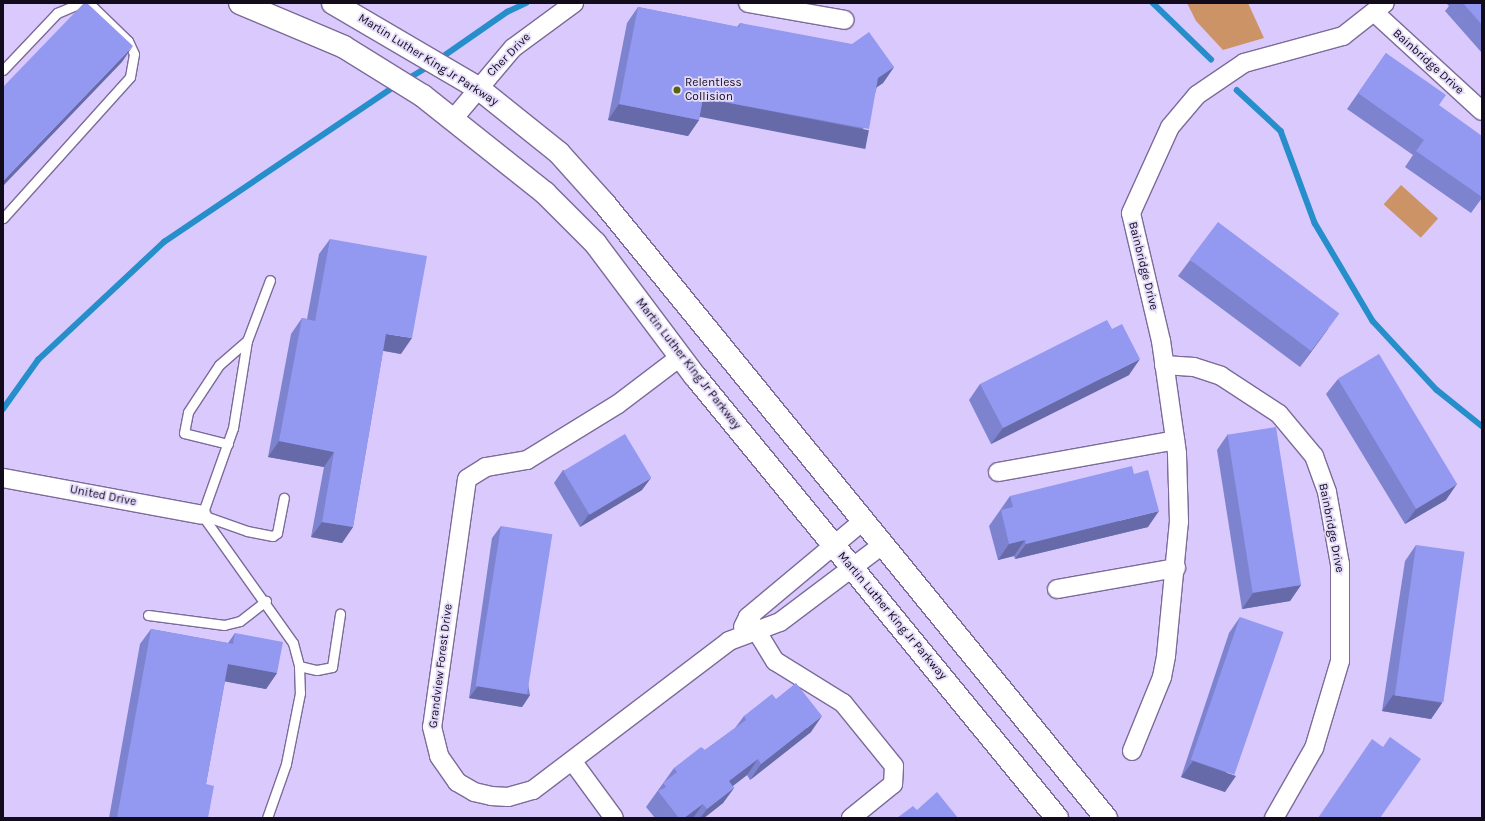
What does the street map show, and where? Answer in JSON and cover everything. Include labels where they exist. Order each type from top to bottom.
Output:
[{"type":"main road","name":"Martin Luther King Jr Parkway","points":[[240,3],[344,47],[454,118],[545,193],[595,243],[680,357],[833,546],[1058,818]]},
{"type":"main road","name":"Martin Luther King Jr Parkway","points":[[333,3],[377,26],[478,88],[559,153],[604,202],[1106,818]]},
{"type":"street","name":"Cher Drive","points":[[454,118],[513,48],[574,3]]},
{"type":"street","points":[[748,3],[845,20]]},
{"type":"street","name":"Bainbridge Drive","points":[[1132,752],[1162,677],[1176,568],[1179,522],[1175,440],[1164,365],[1156,314],[1133,234],[1131,213],[1170,127],[1197,95],[1244,63],[1322,44],[1343,36],[1380,8],[1482,111]]},
{"type":"street","name":"Grandview Forest Drive","points":[[680,357],[618,404],[527,460],[475,471],[464,487],[432,727],[433,743],[446,771],[457,782],[474,792],[491,796],[522,795],[573,762],[739,635],[748,617],[863,521]]},
{"type":"street","name":"Bainbridge Drive","points":[[1164,365],[1194,367],[1221,376],[1279,414],[1314,456],[1327,492],[1340,564],[1340,661],[1314,748],[1274,818]]},
{"type":"street","points":[[998,472],[1175,440]]},
{"type":"street","name":"United Drive","points":[[3,478],[202,515]]},
{"type":"street","name":"Grandview Forest Drive","points":[[739,635],[758,632],[780,622],[882,545]]},
{"type":"street","points":[[1057,588],[1176,568]]},
{"type":"street","points":[[748,617],[775,661],[843,703],[894,766],[893,784],[851,818]]},
{"type":"street","points":[[573,762],[614,818]]},
{"type":"lane","points":[[3,70],[57,13],[80,3],[94,8],[128,41],[134,54],[130,77],[3,218]]},
{"type":"lane","points":[[202,515],[228,444],[247,341],[270,280]]},
{"type":"lane","points":[[228,444],[184,433],[188,412],[218,365],[247,341]]},
{"type":"lane","points":[[202,515],[247,531],[273,536],[278,533],[284,498]]},
{"type":"lane","points":[[202,515],[266,601],[293,643],[299,666],[300,693],[286,764],[267,818]]},
{"type":"lane","points":[[148,615],[224,625],[240,621],[266,601]]},
{"type":"lane","points":[[299,666],[317,670],[332,667],[340,614]]},
{"type":"shaded area","points":[[1187,3],[1248,3],[1264,38],[1223,50],[1196,21]]},
{"type":"shaded area","points":[[1401,185],[1438,218],[1421,238],[1384,204]]},
{"type":"building","points":[[84,3],[87,3],[133,46],[3,181],[3,87]]},
{"type":"building","points":[[1463,3],[1482,3],[1482,25]]},
{"type":"building","points":[[638,7],[739,27],[740,23],[852,44],[869,32],[894,67],[878,78],[869,129],[703,98],[699,120],[619,104]]},
{"type":"building","points":[[1386,53],[1446,95],[1439,105],[1482,136],[1482,197],[1416,151],[1424,140],[1358,93]]},
{"type":"building","points":[[1218,222],[1339,313],[1311,351],[1190,260]]},
{"type":"building","points":[[330,239],[427,256],[412,338],[386,334],[353,527],[322,522],[334,452],[279,441],[302,318],[315,321]]},
{"type":"building","points":[[1107,320],[1112,329],[1122,324],[1140,359],[1003,428],[980,384]]},
{"type":"building","points":[[1379,354],[1457,484],[1416,509],[1338,379]]},
{"type":"building","points":[[1276,427],[1301,585],[1253,593],[1228,435]]},
{"type":"building","points":[[625,434],[651,478],[590,515],[563,471]]},
{"type":"building","points":[[1132,466],[1134,474],[1148,470],[1159,511],[1026,544],[1025,540],[1009,544],[1001,510],[1013,507],[1010,496]]},
{"type":"building","points":[[501,526],[552,534],[527,694],[476,686]]},
{"type":"building","points":[[1416,545],[1465,552],[1443,702],[1395,696]]},
{"type":"building","points":[[1240,617],[1283,632],[1234,775],[1191,760]]},
{"type":"building","points":[[151,629],[233,644],[235,633],[283,642],[277,673],[228,664],[206,784],[214,786],[208,818],[117,818]]},
{"type":"building","points":[[796,683],[822,716],[761,764],[758,759],[729,781],[734,788],[707,809],[703,804],[684,818],[679,818],[658,791],[666,787],[663,783],[677,772],[674,768],[701,747],[705,750],[746,720],[744,716],[772,694],[776,699]]},
{"type":"building","points":[[1390,737],[1421,759],[1380,818],[1318,818],[1372,739],[1383,747]]},
{"type":"building","points":[[937,792],[958,818],[897,818],[913,806],[917,810]]},
{"type":"waterway","points":[[438,60],[507,12],[526,3]]},
{"type":"waterway","points":[[1153,3],[1211,59]]},
{"type":"waterway","points":[[406,80],[429,66]]},
{"type":"waterway","points":[[3,409],[38,360],[164,242],[397,85]]},
{"type":"waterway","points":[[1237,90],[1281,131],[1315,223],[1373,321],[1437,390],[1482,426]]},
{"type":"place","name":"Relentless Collision","points":[[677,90]]}]
